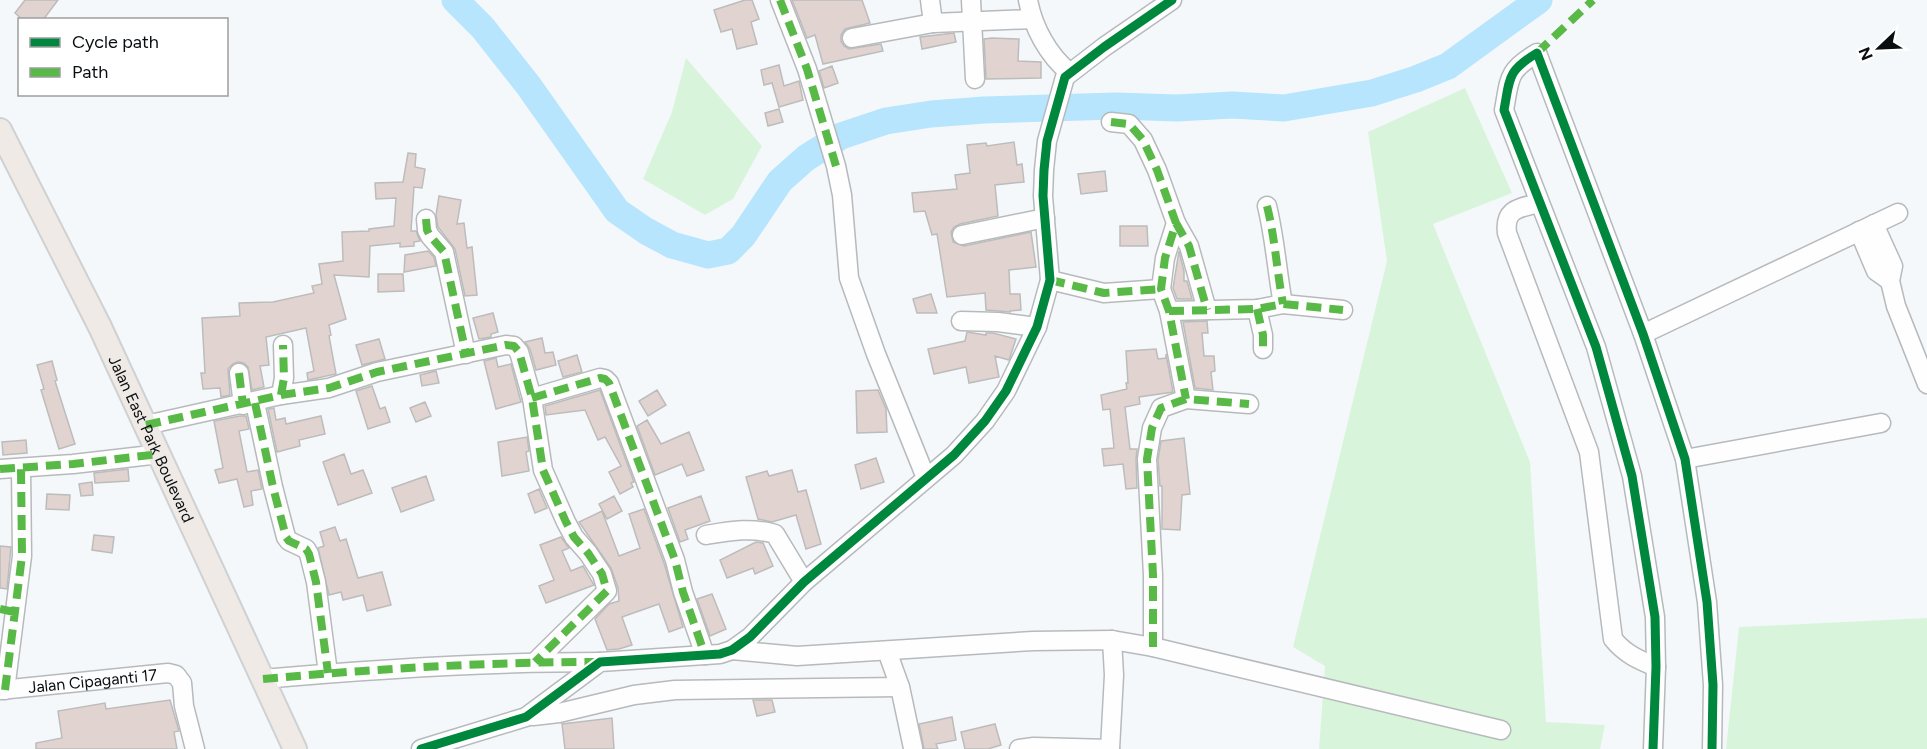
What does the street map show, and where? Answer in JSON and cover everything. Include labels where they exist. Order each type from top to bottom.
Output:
[{"type":"main road","name":"Jalan East Park Boulevard","points":[[0,130],[100,327],[295,749]]},
{"type":"street","points":[[780,0],[807,69],[836,166],[842,195],[849,278],[876,354],[926,478]]},
{"type":"street","points":[[930,0],[933,23]]},
{"type":"street","points":[[971,0],[975,79]]},
{"type":"street","points":[[1028,0],[1032,19],[1067,75]]},
{"type":"street","points":[[263,679],[328,673],[535,662],[600,662],[720,654],[732,650],[750,637],[804,582],[954,455],[986,421],[1006,391],[1037,327],[1050,280],[1044,218],[1044,170],[1052,125],[1067,75],[1172,0]]},
{"type":"street","points":[[852,38],[933,23],[1032,19]]},
{"type":"street","points":[[1653,749],[1655,617],[1632,476],[1596,346],[1504,110],[1510,73],[1521,62],[1537,52],[1643,334],[1686,459],[1707,602],[1713,686],[1712,749]]},
{"type":"street","points":[[1111,122],[1129,124],[1143,140],[1157,170],[1176,223],[1189,246],[1207,310]]},
{"type":"street","points":[[1539,203],[1516,209],[1510,214],[1506,223],[1507,233],[1589,452],[1613,639],[1622,650],[1656,667]]},
{"type":"street","points":[[1267,206],[1273,228],[1274,253],[1283,304]]},
{"type":"street","points":[[1643,334],[1898,213]]},
{"type":"street","points":[[962,235],[1044,218]]},
{"type":"street","points":[[426,219],[430,236],[444,252],[466,354]]},
{"type":"street","points":[[1176,223],[1165,258],[1161,290],[1169,312],[1185,399]]},
{"type":"street","points":[[1866,228],[1876,271],[1890,281],[1896,306],[1927,384]]},
{"type":"street","points":[[1050,280],[1104,293],[1161,290]]},
{"type":"street","points":[[1169,312],[1257,309],[1283,304],[1343,310]]},
{"type":"street","points":[[1257,309],[1263,335],[1263,349]]},
{"type":"street","points":[[961,321],[998,322],[1037,327]]},
{"type":"street","points":[[281,395],[285,378],[283,345]]},
{"type":"street","points":[[146,425],[249,404],[281,395],[329,388],[377,372],[506,345],[514,346],[519,352],[532,398],[543,470],[566,522],[574,537],[602,574],[607,591],[535,662]]},
{"type":"street","points":[[239,373],[265,452],[286,537],[306,549],[312,566],[328,673]]},
{"type":"street","points":[[532,398],[600,378],[609,383],[675,560],[683,592],[705,655]]},
{"type":"street","points":[[1153,647],[1153,575],[1147,459],[1152,428],[1161,408],[1185,399],[1249,404]]},
{"type":"street","points":[[1686,459],[1881,423]]},
{"type":"street","points":[[0,469],[160,454]]},
{"type":"street","points":[[3,690],[7,611],[22,556],[21,468]]},
{"type":"street","points":[[706,535],[741,529],[762,530],[775,534],[804,582]]},
{"type":"street","points":[[526,717],[559,712],[634,694],[893,668],[1033,641],[1153,647],[1501,730]]},
{"type":"street","points":[[1019,749],[1034,747],[1110,749],[1114,675],[1112,646]]},
{"type":"street","points":[[732,650],[893,668]]},
{"type":"street","points":[[421,749],[480,741],[526,717],[600,662]]},
{"type":"street","points":[[893,668],[913,748]]},
{"type":"street","name":"Jalan Cipaganti 17","points":[[3,690],[168,673],[176,675],[182,683],[184,706],[195,749]]},
{"type":"green space","points":[[686,58],[762,146],[733,199],[705,215],[643,179],[672,112]]},
{"type":"green space","points":[[1465,88],[1512,193],[1433,224],[1530,462],[1546,722],[1605,725],[1600,749],[1319,749],[1325,666],[1293,647],[1387,261],[1368,132]]},
{"type":"green space","points":[[1927,618],[1927,749],[1726,749],[1739,627]]},
{"type":"building","points":[[25,0],[58,0],[44,18],[21,18],[15,13]]},
{"type":"building","points":[[752,0],[759,19],[751,22],[757,44],[737,49],[732,29],[721,32],[714,10]]},
{"type":"building","points":[[792,0],[862,0],[870,23],[845,29],[841,35],[841,41],[849,49],[881,44],[883,51],[823,64],[815,35],[807,38]]},
{"type":"building","points":[[954,33],[956,42],[922,49],[920,37]]},
{"type":"building","points":[[984,39],[1019,39],[1018,61],[1041,62],[1041,78],[986,79]]},
{"type":"building","points":[[779,65],[784,86],[799,81],[803,100],[779,107],[772,83],[764,85],[761,70]]},
{"type":"building","points":[[832,66],[838,83],[824,88],[819,71]]},
{"type":"building","points":[[779,109],[783,122],[768,126],[765,113]]},
{"type":"building","points":[[1014,142],[1017,165],[1022,164],[1024,182],[995,185],[998,216],[960,224],[951,232],[953,242],[964,246],[1031,232],[1036,267],[1009,270],[1010,294],[1020,294],[1021,310],[1010,312],[986,310],[985,293],[947,297],[937,234],[932,235],[925,211],[914,212],[912,193],[957,189],[955,175],[970,173],[967,145],[986,143],[987,146]]},
{"type":"building","points":[[408,153],[416,154],[415,167],[425,169],[422,188],[414,187],[411,231],[416,231],[420,241],[414,242],[414,246],[400,247],[400,243],[370,246],[369,277],[334,275],[346,319],[329,325],[336,374],[308,380],[307,373],[314,371],[306,328],[266,337],[269,365],[260,366],[264,387],[252,390],[248,367],[238,362],[228,369],[230,395],[221,397],[220,388],[203,389],[201,373],[205,373],[202,318],[240,316],[239,303],[273,302],[314,293],[312,286],[322,284],[319,264],[343,261],[342,232],[369,231],[369,229],[394,226],[396,198],[376,199],[375,183],[403,182]]},
{"type":"building","points":[[1105,171],[1107,191],[1081,194],[1078,174]]},
{"type":"building","points":[[439,196],[461,200],[457,224],[464,223],[467,248],[472,247],[477,295],[465,296],[455,249],[438,227],[436,215]]},
{"type":"building","points":[[1120,226],[1147,226],[1148,246],[1120,246]]},
{"type":"building","points":[[428,251],[434,257],[436,266],[404,272],[405,255]]},
{"type":"building","points":[[1179,251],[1184,281],[1187,281],[1192,299],[1177,299],[1173,288]]},
{"type":"building","points":[[378,274],[403,274],[404,291],[378,292]]},
{"type":"building","points":[[931,294],[937,313],[917,313],[913,299]]},
{"type":"building","points":[[493,313],[498,332],[491,334],[491,337],[479,339],[473,318]]},
{"type":"building","points":[[1207,321],[1208,333],[1202,333],[1204,356],[1214,356],[1215,371],[1211,372],[1213,390],[1195,388],[1183,322]]},
{"type":"building","points":[[967,332],[986,335],[986,333],[993,333],[1016,339],[1009,360],[995,356],[999,377],[969,383],[966,367],[934,374],[928,349],[965,341]]},
{"type":"building","points":[[542,338],[545,353],[553,352],[556,365],[536,370],[530,349],[525,342]]},
{"type":"building","points":[[379,339],[385,359],[362,365],[356,345]]},
{"type":"building","points":[[1156,349],[1158,359],[1166,358],[1166,354],[1173,392],[1139,397],[1140,404],[1125,407],[1130,449],[1137,449],[1137,488],[1126,489],[1123,464],[1104,466],[1102,449],[1114,448],[1110,409],[1103,410],[1101,395],[1127,389],[1126,351]]},
{"type":"building","points":[[577,355],[582,372],[563,377],[558,361]]},
{"type":"building","points":[[496,358],[498,367],[511,364],[521,402],[496,409],[484,361]]},
{"type":"building","points":[[52,361],[57,380],[55,381],[75,444],[59,449],[41,390],[44,389],[37,365]]},
{"type":"building","points":[[436,371],[439,383],[422,386],[420,375]]},
{"type":"building","points":[[372,386],[380,409],[385,407],[390,422],[368,429],[356,391]]},
{"type":"building","points":[[600,390],[634,482],[631,483],[633,487],[620,494],[609,472],[621,466],[605,437],[598,440],[585,410],[546,415],[545,406]]},
{"type":"building","points":[[657,390],[666,405],[648,416],[639,401]]},
{"type":"building","points":[[878,390],[886,409],[887,432],[857,433],[856,391]]},
{"type":"building","points":[[425,402],[431,416],[416,422],[410,408]]},
{"type":"building","points":[[274,408],[276,420],[285,418],[286,424],[321,416],[325,434],[299,440],[300,446],[277,452],[268,409]]},
{"type":"building","points":[[246,416],[249,429],[239,431],[247,472],[258,470],[262,489],[251,491],[253,505],[244,507],[237,479],[219,483],[215,470],[223,468],[214,421]]},
{"type":"building","points":[[647,420],[661,444],[689,432],[704,470],[687,476],[682,464],[655,475],[637,426]]},
{"type":"building","points":[[527,437],[529,451],[526,452],[529,471],[502,476],[498,442]]},
{"type":"building","points":[[1184,438],[1190,494],[1182,495],[1180,530],[1162,529],[1162,486],[1160,486],[1158,460],[1161,441]]},
{"type":"building","points":[[26,440],[27,453],[3,455],[2,442]]},
{"type":"building","points":[[344,454],[351,474],[363,470],[372,493],[338,505],[323,462]]},
{"type":"building","points":[[876,458],[884,482],[861,489],[855,465]]},
{"type":"building","points":[[128,469],[129,481],[95,483],[94,473]]},
{"type":"building","points":[[792,470],[798,492],[806,490],[821,544],[806,549],[796,515],[772,522],[758,519],[746,477],[767,471],[769,476]]},
{"type":"building","points":[[426,476],[434,500],[401,512],[392,488]]},
{"type":"building","points":[[92,482],[93,495],[81,496],[79,484]]},
{"type":"building","points":[[539,489],[547,508],[535,513],[528,494]]},
{"type":"building","points":[[47,494],[70,495],[69,510],[46,509]]},
{"type":"building","points":[[614,496],[622,511],[607,519],[599,504]]},
{"type":"building","points":[[701,496],[710,521],[685,530],[688,539],[680,542],[668,508]]},
{"type":"building","points":[[644,509],[664,563],[683,627],[669,632],[659,604],[622,617],[632,645],[607,650],[595,619],[609,604],[619,601],[618,588],[611,568],[579,522],[602,511],[619,556],[640,548],[629,514]]},
{"type":"building","points":[[335,527],[340,541],[346,539],[358,578],[382,572],[391,605],[367,611],[363,595],[343,600],[341,592],[329,595],[318,548],[324,546],[320,532]]},
{"type":"building","points":[[94,535],[114,537],[112,553],[92,550]]},
{"type":"building","points":[[561,537],[569,548],[562,551],[571,571],[583,566],[594,585],[546,603],[539,586],[554,580],[540,545]]},
{"type":"building","points":[[756,542],[763,543],[773,566],[755,574],[753,568],[727,578],[720,560]]},
{"type":"building","points":[[0,546],[11,547],[7,589],[0,588]]},
{"type":"building","points":[[712,594],[726,629],[710,636],[697,599]]},
{"type":"building","points":[[170,700],[179,731],[174,732],[177,749],[36,749],[36,743],[62,738],[58,711],[105,703],[106,709]]},
{"type":"building","points":[[753,700],[772,700],[775,712],[757,716]]},
{"type":"building","points":[[952,717],[956,740],[936,744],[938,749],[924,749],[919,724]]},
{"type":"building","points":[[612,718],[614,749],[565,749],[562,724]]},
{"type":"building","points":[[995,724],[1001,745],[988,749],[965,749],[961,732]]},
{"type":"waterway","points":[[455,0],[483,28],[528,85],[617,211],[672,245],[708,255],[728,251],[743,236],[780,181],[806,158],[841,136],[886,121],[931,114],[984,110],[1116,106],[1177,108],[1232,105],[1284,108],[1372,93],[1448,66],[1539,0]]},
{"type":"marked path","points":[[780,0],[807,69],[836,166]]},
{"type":"marked path","points":[[1537,53],[1593,0]]},
{"type":"marked path","points":[[1111,122],[1129,124],[1143,140],[1157,170],[1176,223],[1165,258],[1161,289],[1169,311],[1186,399]]},
{"type":"marked path","points":[[1267,206],[1283,304]]},
{"type":"marked path","points":[[426,219],[430,236],[444,252],[466,354]]},
{"type":"marked path","points":[[1176,223],[1189,246],[1207,310]]},
{"type":"marked path","points":[[1050,280],[1104,293],[1161,289]]},
{"type":"marked path","points":[[1169,311],[1257,309],[1283,304],[1343,310]]},
{"type":"marked path","points":[[1257,309],[1263,335],[1263,349]]},
{"type":"marked path","points":[[281,395],[284,378],[283,345]]},
{"type":"marked path","points":[[146,425],[281,395],[329,388],[377,372],[506,345],[514,346],[519,352],[532,398],[543,470],[566,522],[574,537],[602,574],[607,591],[535,662]]},
{"type":"marked path","points":[[239,373],[243,405]]},
{"type":"marked path","points":[[532,398],[600,378],[609,383],[675,560],[683,592],[705,655]]},
{"type":"marked path","points":[[1153,647],[1153,575],[1147,459],[1152,428],[1161,408],[1186,399],[1249,404]]},
{"type":"marked path","points":[[255,403],[286,537],[289,541],[306,549],[309,554],[316,582],[328,673]]},
{"type":"marked path","points":[[0,469],[73,464],[160,454]]},
{"type":"marked path","points":[[5,690],[22,556],[21,468]]},
{"type":"marked path","points":[[0,609],[14,612]]},
{"type":"marked path","points":[[263,679],[430,667],[597,662]]},
{"type":"cycle path","points":[[421,749],[526,717],[600,662],[720,654],[732,650],[750,637],[804,582],[954,455],[985,421],[1006,391],[1037,327],[1050,280],[1043,196],[1047,141],[1065,77],[1172,0]]},
{"type":"cycle path","points":[[1653,749],[1655,617],[1632,476],[1596,347],[1504,110],[1512,76],[1520,65],[1537,53],[1643,334],[1685,459],[1707,602],[1713,685],[1712,749]]}]
